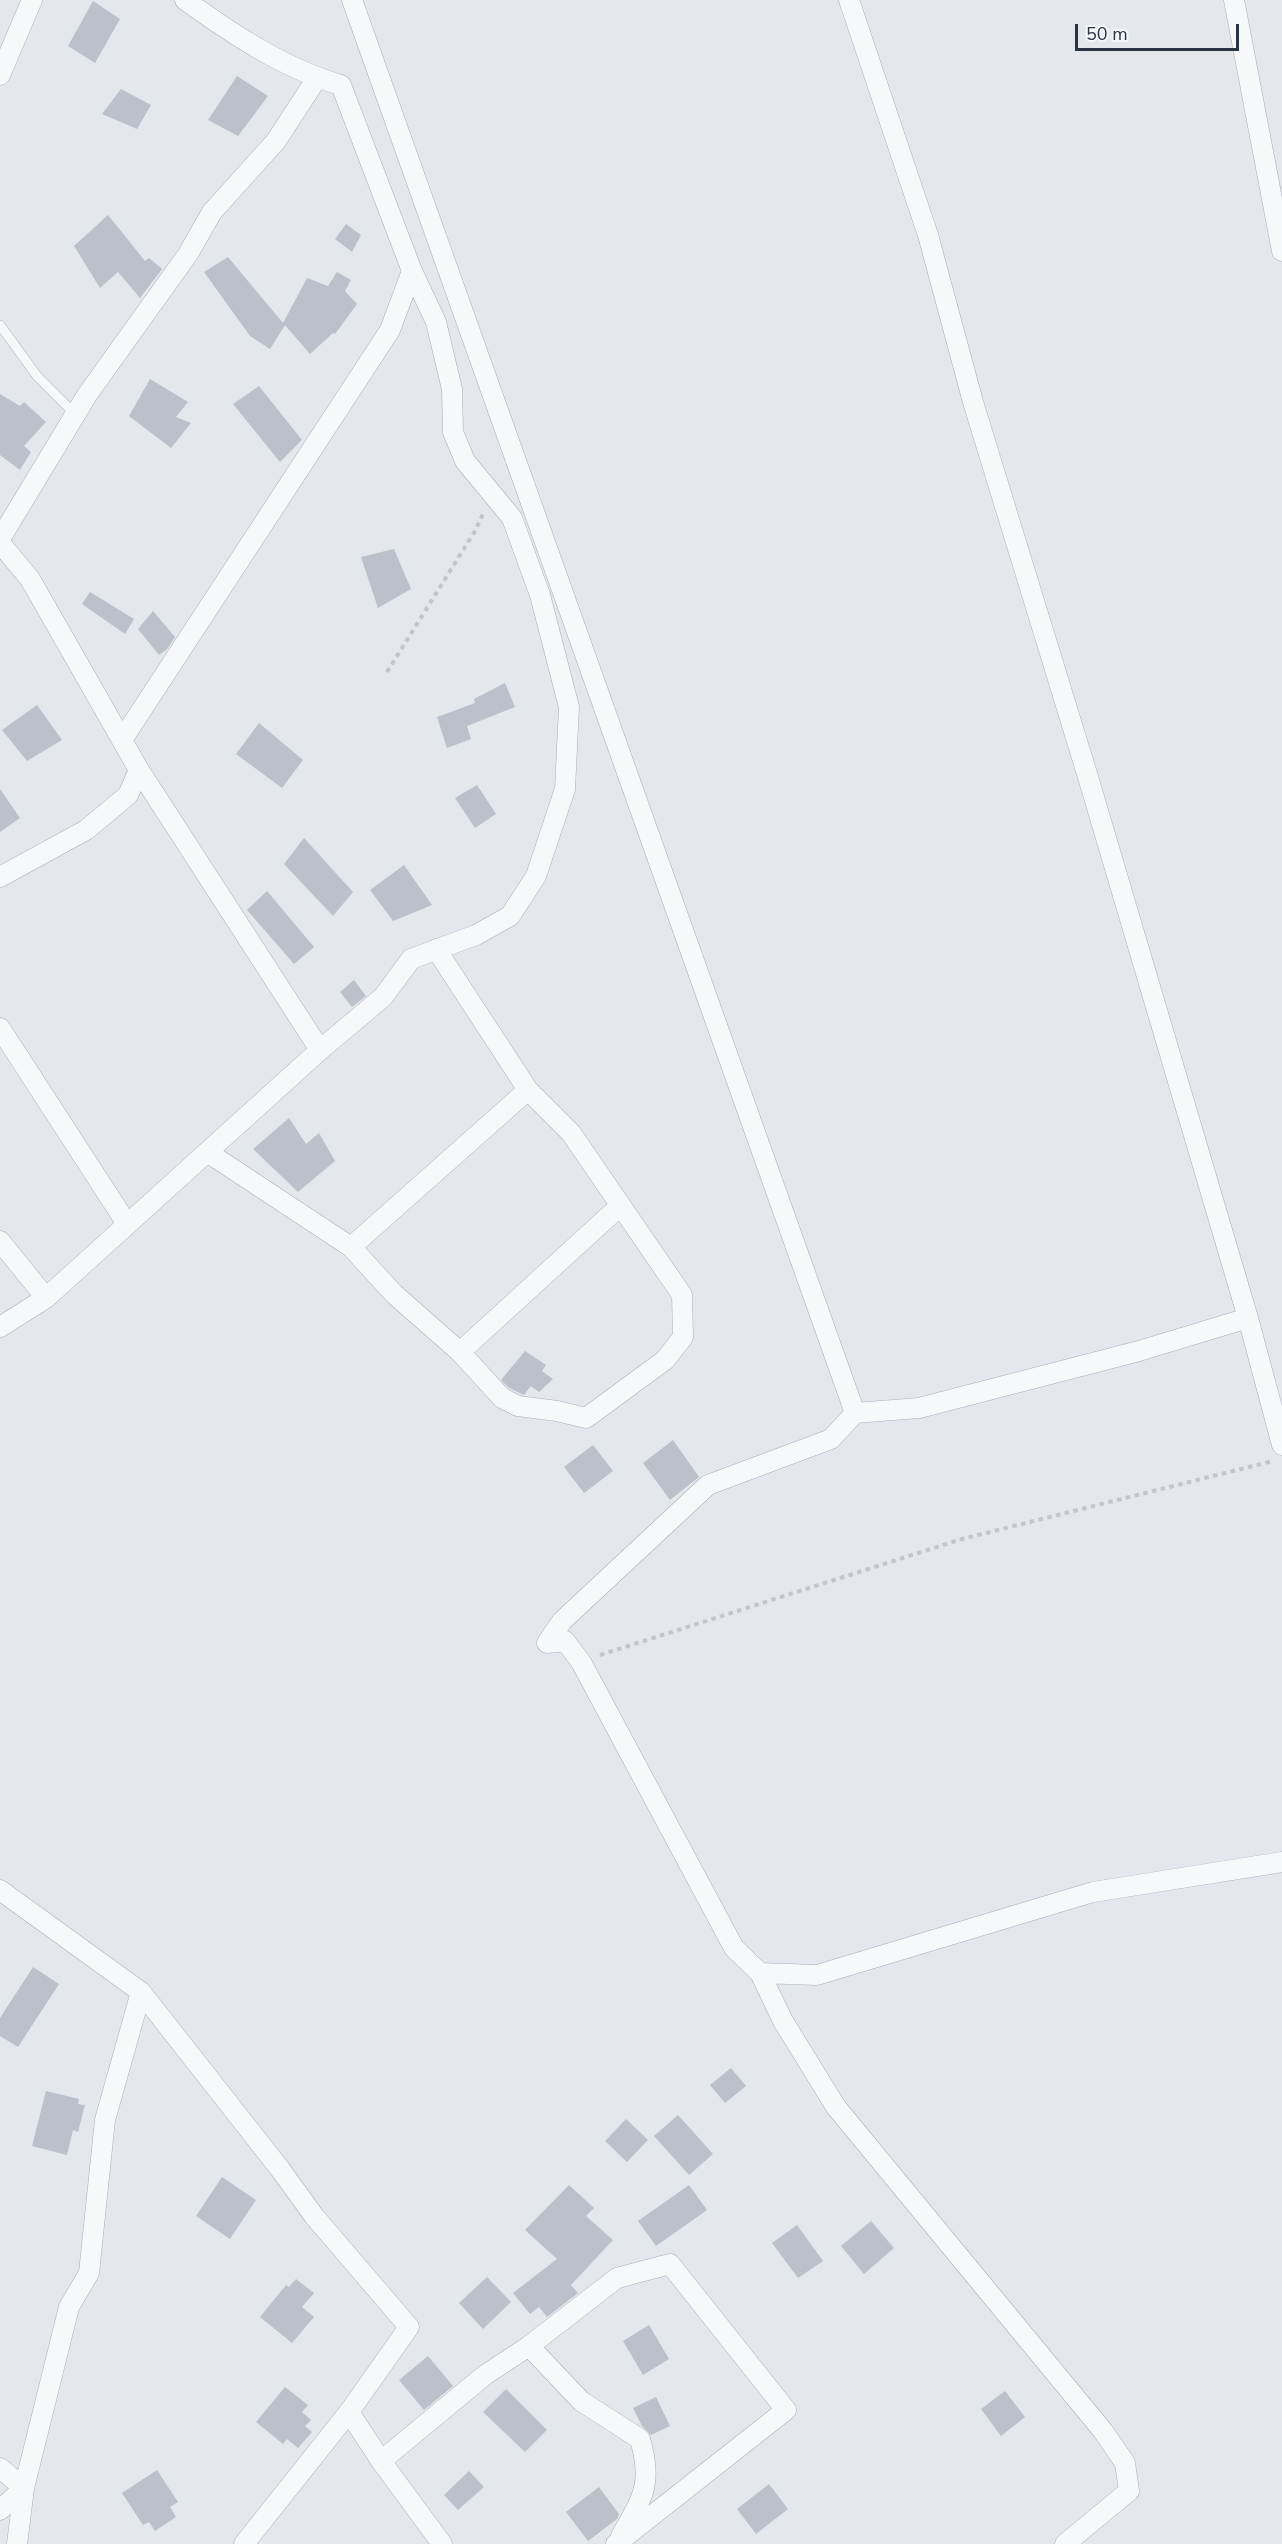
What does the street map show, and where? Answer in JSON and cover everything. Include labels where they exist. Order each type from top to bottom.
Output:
[{"type":"street","points":[[0,75],[33,0]]},
{"type":"street","points":[[0,1327],[46,1298],[320,1050],[383,997],[411,959],[476,935],[510,916],[536,876],[565,789],[569,707],[540,595],[512,518],[465,461],[453,432],[452,389],[436,322],[412,271],[341,85],[317,78],[256,46],[185,0]]},
{"type":"street","points":[[352,0],[855,1413]]},
{"type":"street","points":[[849,0],[928,235],[973,402],[1091,788],[1248,1318],[1282,1445]]},
{"type":"street","points":[[1234,0],[1282,251]]},
{"type":"street","points":[[317,78],[276,141],[212,212],[188,254],[75,414],[0,541],[30,579],[139,770],[320,1050]]},
{"type":"street","points":[[122,740],[390,330],[412,271]]},
{"type":"street","points":[[0,877],[86,830],[128,795],[139,770]]},
{"type":"street","points":[[207,1152],[351,1247],[394,1294],[460,1352],[502,1398],[518,1406],[557,1411],[586,1418],[665,1360],[683,1337],[682,1295],[571,1133],[528,1090],[436,949]]},
{"type":"street","points":[[0,1028],[127,1224]]},
{"type":"street","points":[[351,1247],[528,1090]]},
{"type":"street","points":[[460,1352],[620,1206]]},
{"type":"street","points":[[0,1241],[46,1298]]},
{"type":"street","points":[[1065,2544],[1129,2491],[1125,2463],[1103,2431],[836,2107],[783,2021],[760,1973],[734,1948],[580,1662],[565,1641],[548,1643],[562,1621],[708,1485],[831,1439],[855,1413],[919,1408],[1138,1351],[1248,1318]]},
{"type":"street","points":[[760,1973],[817,1975],[1093,1892],[1282,1862]]},
{"type":"street","points":[[0,1890],[141,1992],[280,2169],[314,2216],[409,2327],[349,2412],[244,2544]]},
{"type":"street","points":[[17,2544],[24,2488],[69,2307],[89,2274],[105,2120],[141,1992]]},
{"type":"street","points":[[381,2461],[485,2375],[529,2346],[617,2278],[670,2264],[786,2410],[616,2544]]},
{"type":"street","points":[[529,2346],[581,2401],[640,2439],[647,2465],[642,2499],[616,2544]]},
{"type":"street","points":[[349,2412],[381,2461],[442,2544]]},
{"type":"street","points":[[0,2468],[24,2488]]},
{"type":"street","points":[[0,2510],[24,2488]]},
{"type":"lane","points":[[0,325],[37,376],[75,414]]},
{"type":"path","points":[[387,672],[475,531],[493,493]]},
{"type":"path","points":[[580,1662],[962,1539],[1282,1459]]},
{"type":"building","points":[[93,1],[120,19],[95,63],[68,46]]},
{"type":"building","points":[[237,76],[268,96],[238,136],[208,120]]},
{"type":"building","points":[[121,89],[151,105],[137,129],[102,114]]},
{"type":"building","points":[[108,215],[145,261],[149,258],[162,269],[140,298],[118,272],[100,288],[74,246]]},
{"type":"building","points":[[346,224],[361,235],[352,252],[335,239]]},
{"type":"building","points":[[228,257],[283,323],[307,278],[328,286],[337,272],[351,280],[345,291],[357,304],[335,334],[333,333],[310,354],[285,325],[270,349],[250,336],[204,272]]},
{"type":"building","points":[[150,379],[188,402],[176,417],[191,423],[171,448],[129,416]]},
{"type":"building","points":[[259,386],[302,440],[280,462],[233,404]]},
{"type":"building","points":[[0,394],[20,406],[24,402],[46,422],[24,446],[31,452],[20,470],[0,455]]},
{"type":"building","points":[[394,549],[411,589],[378,608],[361,557]]},
{"type":"building","points":[[90,592],[134,619],[125,634],[82,604]]},
{"type":"building","points":[[153,611],[175,637],[167,649],[159,655],[138,629]]},
{"type":"building","points":[[505,683],[515,707],[467,726],[471,739],[447,748],[437,717],[475,703],[474,699]]},
{"type":"building","points":[[37,705],[62,740],[27,761],[2,730]]},
{"type":"building","points":[[259,723],[303,760],[282,788],[236,754]]},
{"type":"building","points":[[477,785],[496,814],[475,828],[455,798]]},
{"type":"building","points":[[0,789],[20,818],[0,832]]},
{"type":"building","points":[[304,838],[353,892],[333,916],[284,864]]},
{"type":"building","points":[[404,865],[432,905],[393,921],[370,890]]},
{"type":"building","points":[[267,891],[314,947],[294,964],[247,910]]},
{"type":"building","points":[[354,980],[366,996],[352,1007],[340,992]]},
{"type":"building","points":[[289,1118],[306,1144],[319,1133],[335,1161],[298,1192],[253,1149]]},
{"type":"building","points":[[525,1351],[546,1365],[542,1371],[553,1379],[539,1392],[531,1386],[524,1395],[509,1388],[501,1380]]},
{"type":"building","points":[[673,1440],[699,1477],[670,1500],[643,1463]]},
{"type":"building","points":[[593,1445],[613,1471],[584,1493],[564,1467]]},
{"type":"building","points":[[33,1967],[59,1984],[18,2047],[0,2036],[0,2018]]},
{"type":"building","points":[[731,2068],[746,2086],[725,2103],[710,2085]]},
{"type":"building","points":[[46,2091],[79,2099],[78,2104],[85,2105],[78,2132],[73,2130],[67,2155],[32,2146]]},
{"type":"building","points":[[678,2115],[713,2154],[689,2175],[654,2136]]},
{"type":"building","points":[[626,2119],[648,2140],[627,2162],[605,2141]]},
{"type":"building","points":[[222,2177],[256,2200],[230,2239],[196,2216]]},
{"type":"building","points":[[569,2185],[594,2208],[586,2216],[613,2240],[571,2285],[578,2293],[547,2317],[539,2307],[530,2314],[513,2293],[557,2259],[525,2230]]},
{"type":"building","points":[[689,2185],[707,2210],[656,2246],[638,2221]]},
{"type":"building","points":[[871,2221],[894,2248],[864,2274],[841,2246]]},
{"type":"building","points":[[797,2225],[823,2261],[798,2278],[772,2243]]},
{"type":"building","points":[[487,2277],[511,2302],[483,2329],[459,2303]]},
{"type":"building","points":[[296,2279],[314,2293],[302,2307],[314,2317],[292,2343],[260,2317],[286,2285],[289,2287]]},
{"type":"building","points":[[649,2325],[669,2359],[643,2375],[623,2341]]},
{"type":"building","points":[[428,2356],[453,2386],[424,2410],[399,2380]]},
{"type":"building","points":[[285,2387],[308,2405],[302,2412],[311,2420],[305,2426],[312,2432],[298,2448],[287,2439],[283,2444],[256,2422]]},
{"type":"building","points":[[506,2389],[547,2430],[525,2452],[483,2412]]},
{"type":"building","points":[[1005,2391],[1025,2417],[1001,2436],[981,2409]]},
{"type":"building","points":[[656,2397],[670,2426],[651,2435],[642,2426],[633,2408]]},
{"type":"building","points":[[157,2470],[178,2502],[170,2507],[176,2517],[155,2531],[149,2522],[143,2525],[122,2493]]},
{"type":"building","points":[[469,2471],[484,2487],[458,2510],[444,2495]]},
{"type":"building","points":[[769,2484],[788,2509],[756,2534],[737,2509]]},
{"type":"building","points":[[599,2487],[619,2514],[617,2519],[588,2541],[566,2512]]}]
